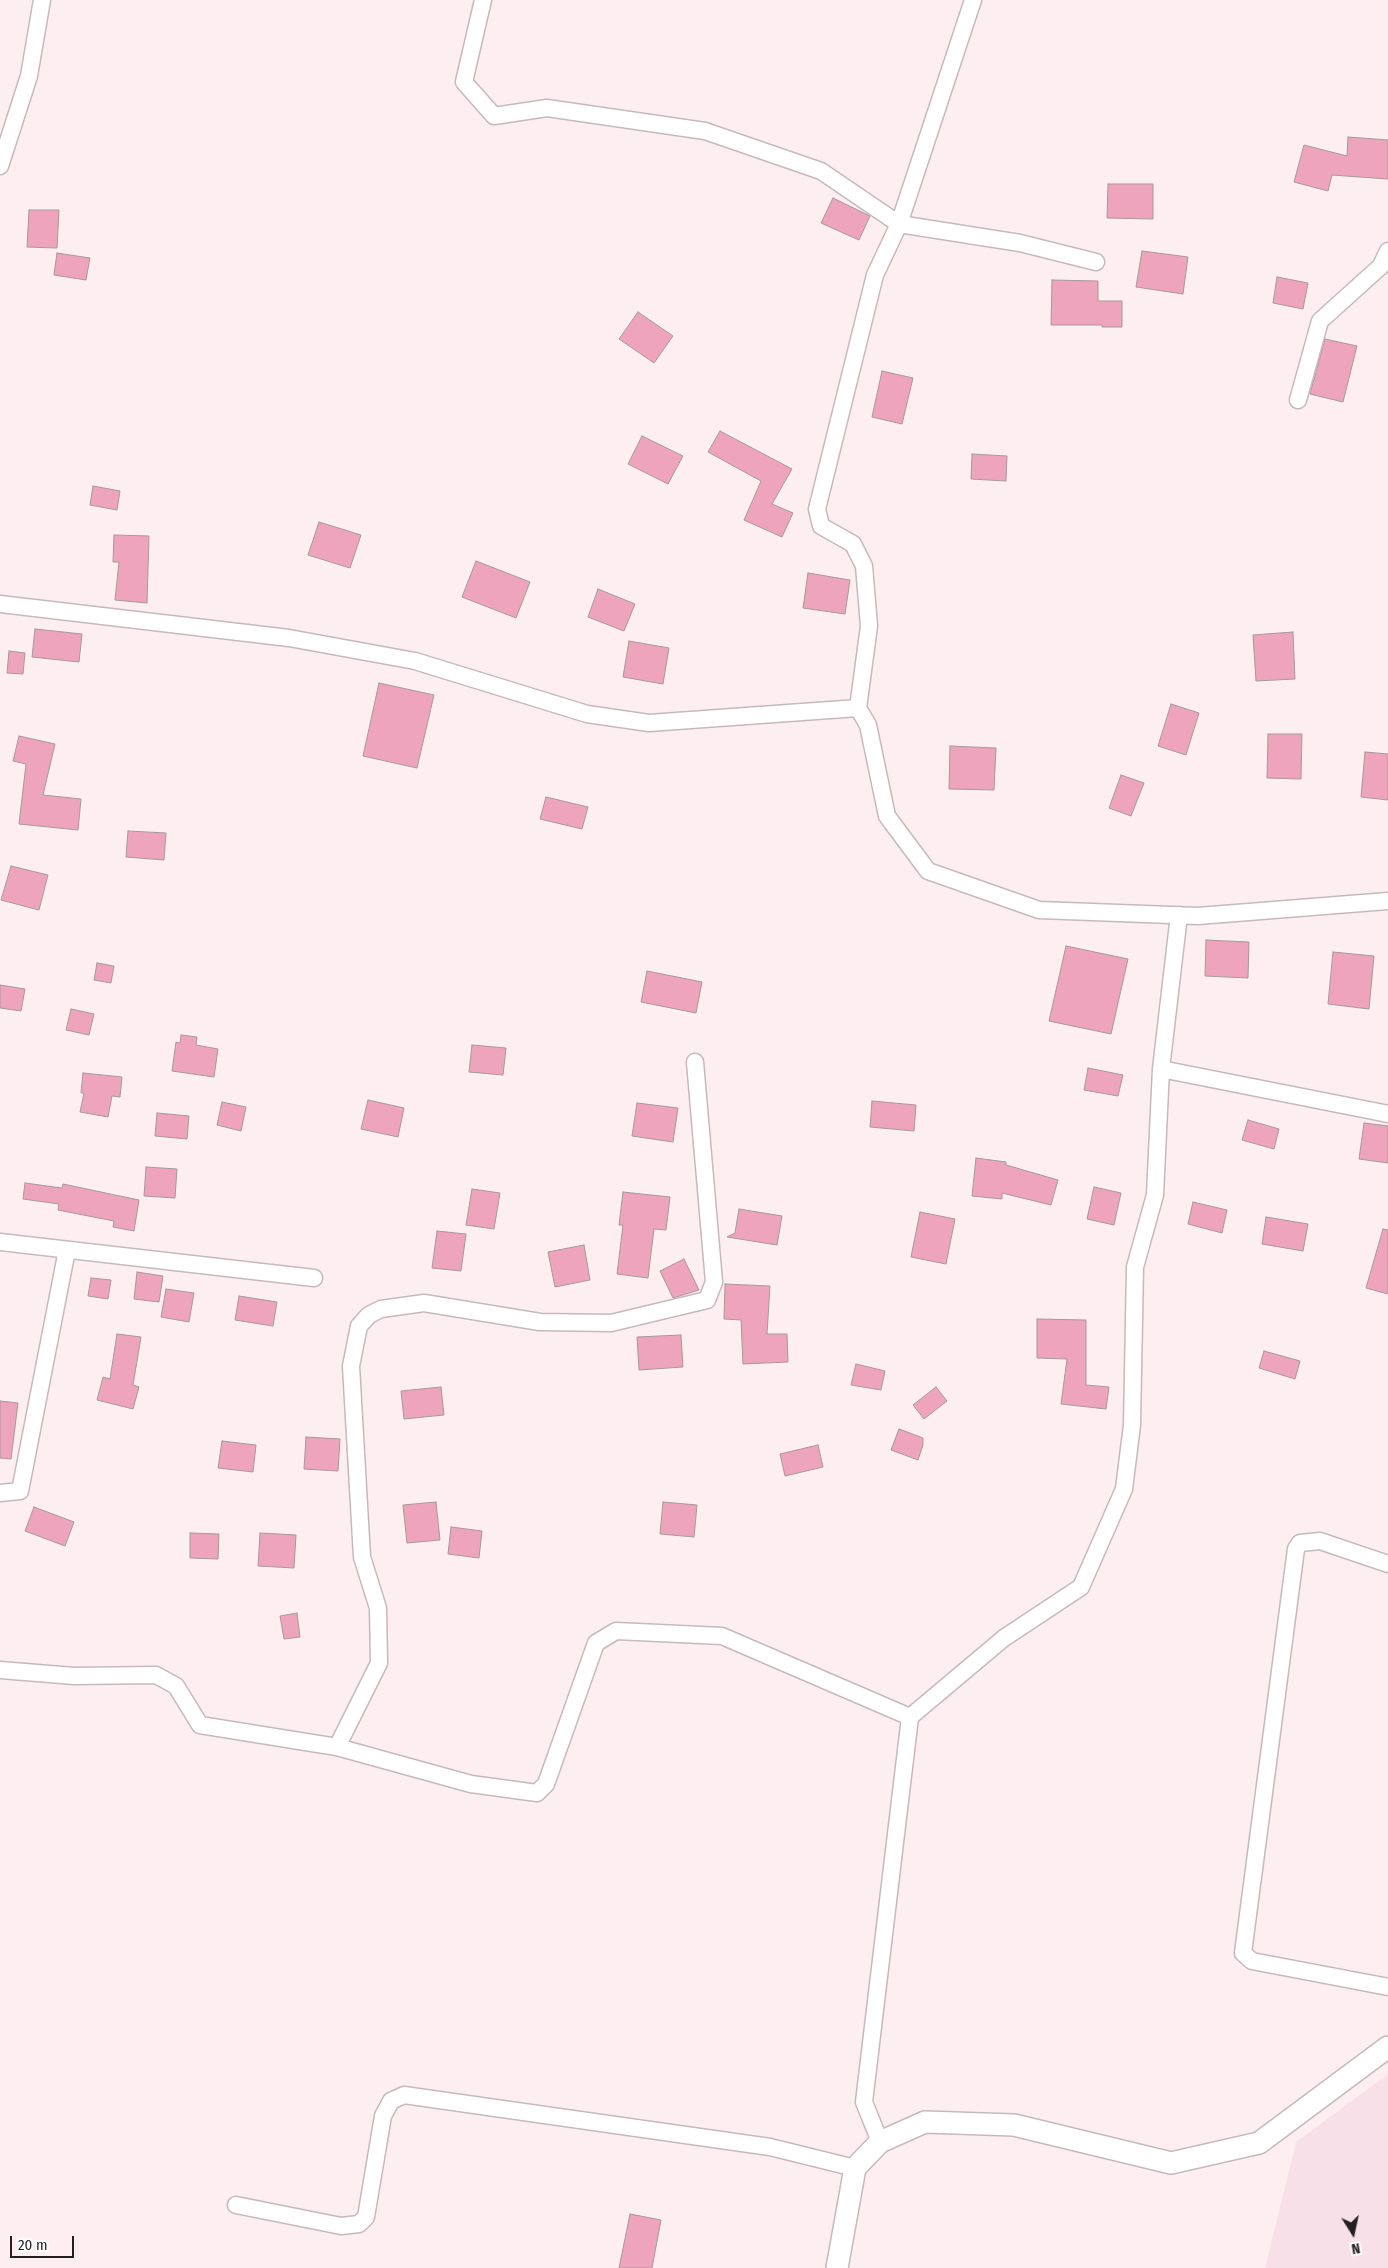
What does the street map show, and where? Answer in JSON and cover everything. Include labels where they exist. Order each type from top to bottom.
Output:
[{"type":"street","points":[[0,166],[28,76],[42,0]]},
{"type":"street","points":[[483,0],[464,82],[494,116],[546,108],[705,131],[821,171],[899,224],[1020,244],[1096,262]]},
{"type":"street","points":[[972,0],[899,224],[875,275],[817,509],[821,526],[854,544],[864,566],[869,626],[858,708],[868,725],[888,816],[928,871],[1039,910],[1198,916],[1388,901]]},
{"type":"street","points":[[1298,400],[1320,321],[1381,266],[1388,251]]},
{"type":"street","points":[[0,604],[289,638],[415,661],[587,714],[649,723],[858,708]]},
{"type":"street","points":[[880,2142],[864,2102],[910,1716],[1004,1638],[1081,1587],[1124,1489],[1132,1425],[1135,1267],[1154,1195],[1161,1069],[1179,916]]},
{"type":"street","points":[[337,1747],[379,1664],[378,1608],[362,1557],[351,1366],[358,1326],[369,1315],[381,1309],[424,1303],[540,1322],[611,1323],[707,1300],[714,1282],[695,1062]]},
{"type":"street","points":[[1161,1069],[1388,1114]]},
{"type":"street","points":[[0,1242],[314,1278]]},
{"type":"street","points":[[0,1493],[20,1491],[68,1250]]},
{"type":"street","points":[[1388,1564],[1320,1541],[1300,1542],[1296,1549],[1243,1953],[1252,1961],[1388,1987]]},
{"type":"street","points":[[0,1670],[74,1676],[156,1675],[176,1686],[200,1725],[337,1747],[470,1784],[537,1793],[546,1784],[596,1643],[616,1631],[722,1636],[910,1716]]},
{"type":"street","points":[[837,2268],[855,2168],[880,2142],[925,2122],[1014,2125],[1172,2162],[1259,2143],[1388,2047]]},
{"type":"street","points":[[236,2205],[341,2226],[359,2224],[366,2217],[383,2116],[391,2101],[404,2095],[770,2148],[855,2168]]},
{"type":"shaded area","points":[[1388,2074],[1388,2268],[1265,2268],[1296,2142]]},
{"type":"building","points":[[1348,137],[1388,140],[1388,179],[1332,175],[1328,191],[1294,182],[1304,145],[1347,156]]},
{"type":"building","points":[[1108,184],[1153,184],[1153,219],[1107,218]]},
{"type":"building","points":[[833,198],[870,216],[859,240],[821,223]]},
{"type":"building","points":[[29,210],[59,210],[57,248],[27,247]]},
{"type":"building","points":[[1142,251],[1188,257],[1183,294],[1136,287]]},
{"type":"building","points":[[57,253],[90,258],[86,280],[54,275]]},
{"type":"building","points":[[1277,277],[1308,283],[1303,309],[1273,303]]},
{"type":"building","points":[[1052,280],[1098,281],[1098,301],[1122,301],[1122,327],[1051,325]]},
{"type":"building","points":[[638,312],[673,336],[654,363],[619,339]]},
{"type":"building","points":[[1325,339],[1357,346],[1343,402],[1310,394]]},
{"type":"building","points":[[882,371],[913,378],[902,424],[872,417]]},
{"type":"building","points":[[720,431],[792,469],[772,504],[793,513],[782,537],[744,520],[761,481],[708,452]]},
{"type":"building","points":[[642,436],[683,456],[668,484],[628,464]]},
{"type":"building","points":[[972,454],[1007,456],[1006,481],[971,479]]},
{"type":"building","points":[[93,486],[120,491],[117,510],[90,505]]},
{"type":"building","points":[[319,522],[361,535],[350,568],[308,555]]},
{"type":"building","points":[[114,535],[149,536],[147,603],[115,600],[119,562],[113,562]]},
{"type":"building","points":[[476,561],[530,582],[516,618],[462,597]]},
{"type":"building","points":[[808,573],[850,580],[845,614],[803,608]]},
{"type":"building","points":[[598,589],[635,604],[624,631],[588,617]]},
{"type":"building","points":[[35,629],[82,634],[79,662],[32,657]]},
{"type":"building","points":[[1293,632],[1295,679],[1256,681],[1253,635]]},
{"type":"building","points":[[629,641],[669,648],[663,684],[623,677]]},
{"type":"building","points":[[9,651],[25,653],[23,674],[7,673]]},
{"type":"building","points":[[379,683],[434,695],[417,768],[363,756]]},
{"type":"building","points":[[1171,704],[1199,713],[1186,755],[1158,746]]},
{"type":"building","points":[[1268,734],[1302,734],[1301,779],[1267,778]]},
{"type":"building","points":[[19,736],[55,744],[43,795],[81,799],[78,830],[19,824],[26,764],[13,761]]},
{"type":"building","points":[[950,746],[996,748],[994,790],[949,789]]},
{"type":"building","points":[[1365,752],[1388,754],[1388,800],[1361,797]]},
{"type":"building","points":[[1121,775],[1144,783],[1131,816],[1109,808]]},
{"type":"building","points":[[546,797],[588,807],[582,829],[540,819]]},
{"type":"building","points":[[128,831],[166,833],[164,860],[126,857]]},
{"type":"building","points":[[11,866],[48,875],[39,910],[1,900]]},
{"type":"building","points":[[1206,940],[1249,942],[1248,978],[1205,976]]},
{"type":"building","points":[[1066,946],[1128,959],[1111,1034],[1049,1021]]},
{"type":"building","points":[[1333,952],[1374,956],[1369,1009],[1328,1004]]},
{"type":"building","points":[[97,963],[114,966],[111,983],[94,980]]},
{"type":"building","points":[[647,971],[702,982],[696,1013],[641,1002]]},
{"type":"building","points":[[0,985],[25,989],[21,1011],[0,1008]]},
{"type":"building","points":[[71,1009],[94,1014],[89,1035],[66,1030]]},
{"type":"building","points":[[181,1035],[197,1037],[196,1045],[218,1049],[214,1077],[172,1071],[176,1042],[180,1043]]},
{"type":"building","points":[[472,1045],[506,1048],[503,1075],[469,1072]]},
{"type":"building","points":[[1088,1068],[1123,1075],[1118,1096],[1084,1090]]},
{"type":"building","points":[[83,1073],[122,1077],[120,1097],[112,1096],[108,1117],[80,1112],[84,1093],[81,1093]]},
{"type":"building","points":[[368,1100],[404,1108],[398,1137],[361,1129]]},
{"type":"building","points":[[872,1101],[916,1105],[914,1131],[870,1127]]},
{"type":"building","points":[[222,1102],[246,1107],[241,1131],[217,1125]]},
{"type":"building","points":[[637,1103],[678,1108],[673,1142],[632,1136]]},
{"type":"building","points":[[157,1113],[189,1116],[187,1139],[155,1136]]},
{"type":"building","points":[[1248,1120],[1279,1129],[1274,1149],[1242,1140]]},
{"type":"building","points":[[1364,1123],[1388,1126],[1388,1163],[1359,1159]]},
{"type":"building","points":[[976,1158],[1006,1162],[1006,1165],[1058,1180],[1051,1205],[1002,1193],[1002,1199],[972,1196]]},
{"type":"building","points":[[146,1167],[177,1169],[175,1198],[144,1196]]},
{"type":"building","points":[[25,1183],[62,1188],[63,1184],[139,1200],[134,1231],[113,1227],[114,1221],[58,1210],[59,1204],[23,1199]]},
{"type":"building","points":[[1094,1187],[1121,1193],[1114,1225],[1087,1219]]},
{"type":"building","points":[[472,1189],[500,1193],[494,1229],[466,1225]]},
{"type":"building","points":[[623,1192],[670,1197],[666,1230],[654,1229],[648,1278],[617,1274],[623,1225],[619,1225]]},
{"type":"building","points":[[1193,1202],[1227,1210],[1222,1233],[1188,1224]]},
{"type":"building","points":[[739,1209],[782,1216],[777,1245],[727,1237],[735,1233]]},
{"type":"building","points":[[920,1212],[955,1219],[946,1264],[911,1257]]},
{"type":"building","points":[[1266,1217],[1308,1224],[1303,1251],[1262,1244]]},
{"type":"building","points":[[1383,1229],[1388,1230],[1388,1294],[1366,1288]]},
{"type":"building","points":[[437,1231],[466,1234],[461,1271],[432,1268]]},
{"type":"building","points":[[584,1245],[590,1280],[555,1287],[548,1252]]},
{"type":"building","points":[[684,1259],[699,1290],[673,1298],[660,1271]]},
{"type":"building","points":[[137,1272],[163,1276],[159,1302],[134,1299]]},
{"type":"building","points":[[91,1278],[111,1280],[108,1299],[88,1296]]},
{"type":"building","points":[[725,1284],[770,1286],[767,1334],[787,1334],[788,1362],[743,1364],[741,1320],[724,1319]]},
{"type":"building","points":[[166,1289],[194,1293],[189,1322],[161,1317]]},
{"type":"building","points":[[239,1296],[277,1302],[273,1326],[235,1320]]},
{"type":"building","points":[[1037,1319],[1086,1320],[1086,1385],[1109,1387],[1106,1409],[1061,1404],[1067,1359],[1037,1358]]},
{"type":"building","points":[[117,1334],[141,1337],[133,1385],[139,1387],[133,1409],[97,1400],[103,1377],[110,1379]]},
{"type":"building","points":[[681,1335],[683,1367],[639,1370],[637,1337]]},
{"type":"building","points":[[1264,1351],[1300,1361],[1295,1379],[1259,1368]]},
{"type":"building","points":[[856,1364],[885,1371],[881,1390],[851,1385]]},
{"type":"building","points":[[441,1387],[444,1415],[404,1419],[401,1391]]},
{"type":"building","points":[[936,1387],[947,1401],[924,1419],[913,1405]]},
{"type":"building","points":[[0,1401],[18,1403],[11,1459],[0,1458]]},
{"type":"building","points":[[899,1429],[923,1438],[923,1445],[918,1460],[891,1450]]},
{"type":"building","points":[[306,1437],[340,1439],[338,1471],[304,1469]]},
{"type":"building","points":[[222,1441],[256,1445],[253,1472],[218,1468]]},
{"type":"building","points":[[818,1445],[823,1467],[785,1476],[780,1454]]},
{"type":"building","points":[[436,1502],[440,1540],[407,1543],[403,1505]]},
{"type":"building","points":[[663,1502],[697,1505],[694,1537],[660,1534]]},
{"type":"building","points":[[34,1507],[74,1522],[65,1546],[25,1531]]},
{"type":"building","points":[[451,1527],[482,1531],[479,1558],[448,1554]]},
{"type":"building","points":[[190,1533],[219,1534],[218,1559],[190,1558]]},
{"type":"building","points":[[260,1533],[296,1535],[294,1568],[258,1566]]},
{"type":"building","points":[[297,1613],[300,1637],[284,1639],[280,1616]]},
{"type":"building","points":[[630,2214],[661,2220],[652,2268],[619,2268]]}]
